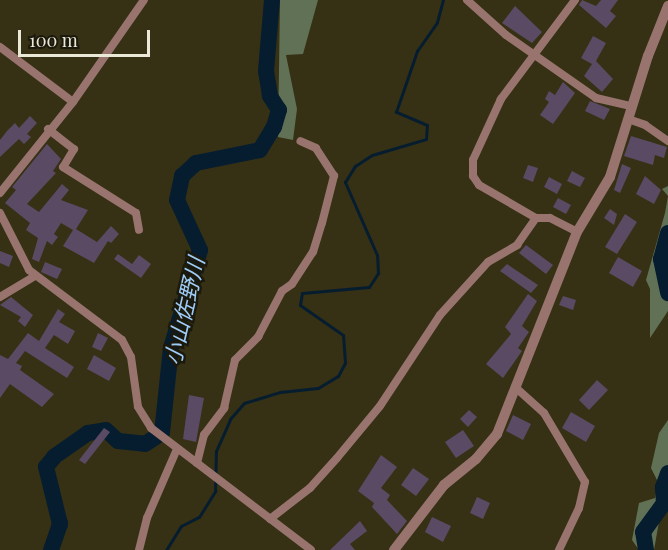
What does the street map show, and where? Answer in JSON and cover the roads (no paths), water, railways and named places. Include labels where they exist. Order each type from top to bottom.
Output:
[{"type":"street","points":[[0,194],[48,129],[73,102],[144,0]]},
{"type":"street","points":[[467,0],[532,53],[596,98],[632,106]]},
{"type":"street","points":[[575,0],[532,53],[516,85],[501,99],[473,160],[473,176],[478,184],[536,218],[550,218],[577,232]]},
{"type":"street","points":[[394,550],[444,485],[487,448],[515,387],[577,232],[610,177],[632,106],[668,6]]},
{"type":"street","points":[[0,47],[73,102]]},
{"type":"street","points":[[628,119],[645,125],[668,141]]},
{"type":"street","points":[[48,129],[74,149],[63,166],[136,213],[139,230]]},
{"type":"street","points":[[197,463],[204,435],[224,408],[223,398],[235,360],[258,337],[282,291],[292,284],[303,268],[322,223],[334,176],[316,148],[300,141]]},
{"type":"street","points":[[0,213],[35,276],[122,340],[131,357],[138,407],[151,428],[311,550]]},
{"type":"street","points":[[270,519],[310,488],[337,458],[380,406],[440,315],[488,262],[517,245],[536,218]]},
{"type":"street","points":[[0,297],[35,276]]},
{"type":"street","points":[[515,387],[544,413],[585,482],[579,508],[559,550]]},
{"type":"street","points":[[139,550],[147,518],[177,449]]},
{"type":"waterway","name":"小山佐野川","points":[[51,550],[60,524],[46,467],[55,456],[88,433],[106,430],[118,441],[145,444],[162,433],[171,348],[200,250],[177,200],[182,176],[196,163],[260,150],[274,127],[279,110],[270,96],[266,71],[272,0]]},
{"type":"waterway","points":[[166,550],[181,526],[199,517],[215,491],[216,451],[230,419],[244,403],[280,392],[318,388],[338,376],[345,363],[343,335],[300,305],[302,293],[369,287],[378,273],[377,255],[345,182],[355,166],[372,155],[426,139],[427,125],[396,112],[417,51],[437,22],[443,0]]},
{"type":"waterway","points":[[668,233],[661,259],[668,293]]},
{"type":"waterway","points":[[646,550],[643,532],[664,503],[663,487],[668,473]]}]
